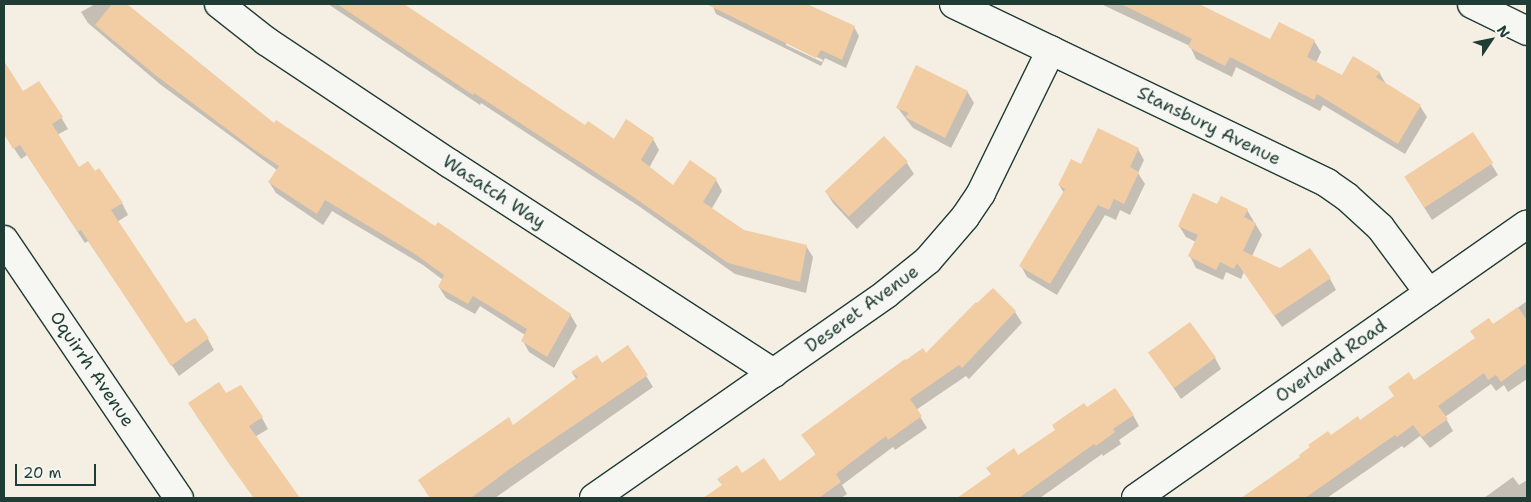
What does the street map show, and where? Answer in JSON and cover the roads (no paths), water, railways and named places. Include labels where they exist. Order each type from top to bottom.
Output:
[{"type":"street","name":"Wasatch Way","points":[[219,4],[266,41],[449,163],[774,373]]},
{"type":"street","name":"Stansbury Avenue","points":[[954,4],[1327,183],[1347,197],[1380,227],[1428,293]]},
{"type":"street","points":[[1472,4],[1527,31]]},
{"type":"street","name":"Deseret Avenue","points":[[594,498],[908,278],[947,240],[971,209],[996,167],[1051,50]]},
{"type":"street","name":"Overland Road","points":[[1136,498],[1527,224]]},
{"type":"street","name":"Oquirrh Avenue","points":[[4,240],[179,498]]}]
